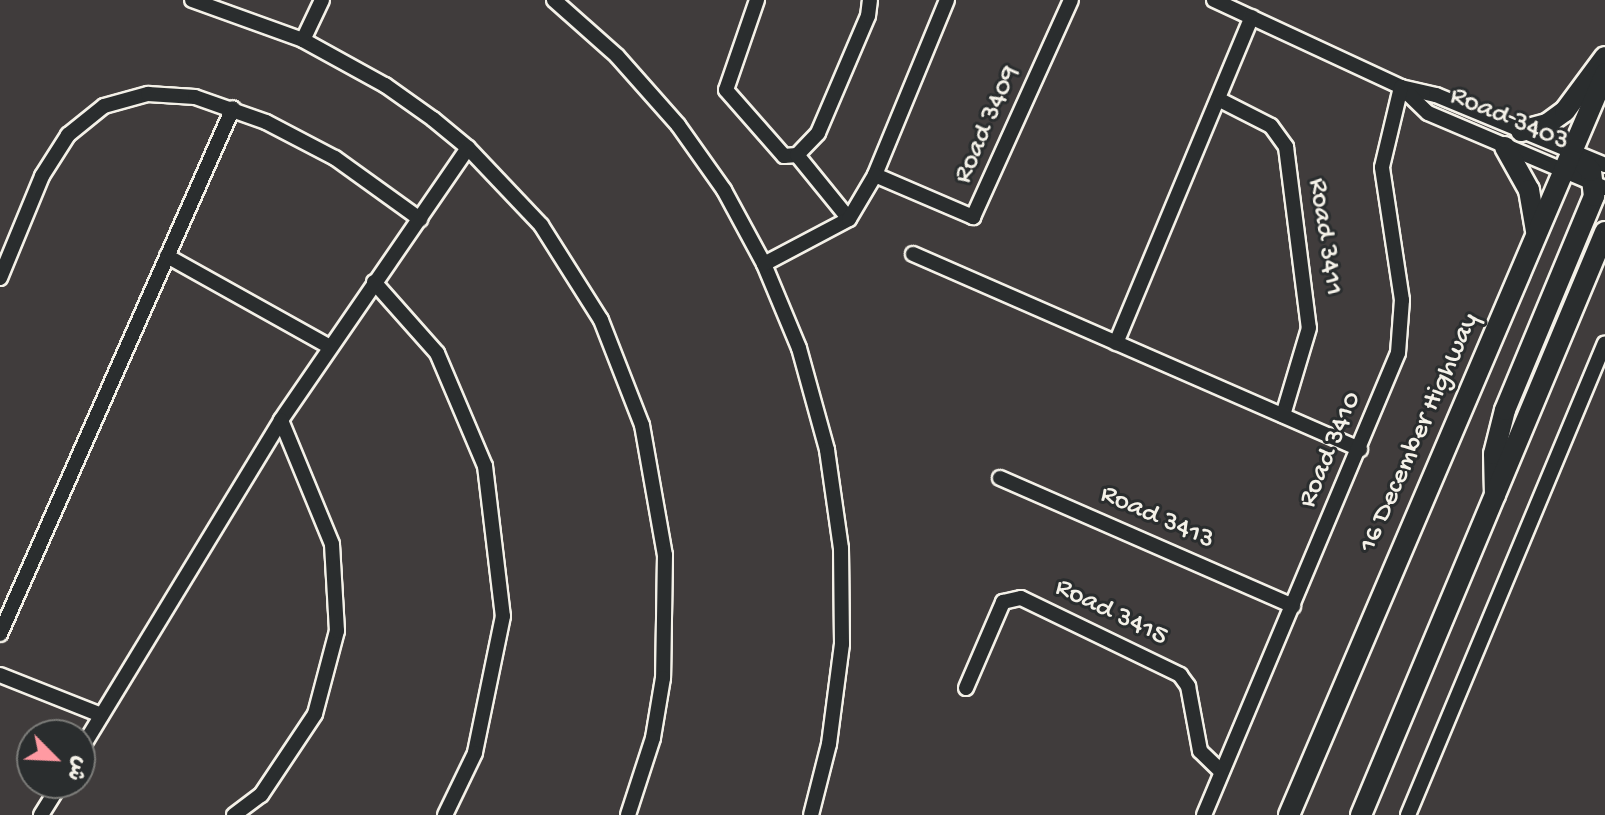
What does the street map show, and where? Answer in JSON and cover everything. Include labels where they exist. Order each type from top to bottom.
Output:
[{"type":"main road","points":[[1521,131],[1547,124],[1565,111],[1605,57]]},
{"type":"main road","name":"16 December Highway","points":[[1289,815],[1605,74]]},
{"type":"main road","points":[[1505,147],[1529,190],[1536,239]]},
{"type":"main road","points":[[1496,499],[1494,454],[1505,410],[1600,186],[1591,171],[1572,152]]},
{"type":"main road","points":[[1361,815],[1496,499],[1605,232]]},
{"type":"street","points":[[192,0],[303,40],[385,85],[468,148],[541,225],[583,287],[617,354],[650,457],[665,555],[666,648],[653,738],[628,815]]},
{"type":"street","points":[[303,40],[322,0]]},
{"type":"street","points":[[554,0],[617,56],[678,125],[724,190],[764,264],[799,348],[827,450],[841,548],[842,644],[829,744],[811,815]]},
{"type":"street","points":[[757,0],[726,90],[784,156],[797,155],[818,133],[873,1]]},
{"type":"street","points":[[764,264],[849,219],[875,175],[947,0]]},
{"type":"street","name":"Road 3409","points":[[875,175],[973,217],[1071,0]]},
{"type":"street","name":"Road 3403","points":[[1214,0],[1401,87],[1436,95],[1605,165]]},
{"type":"street","points":[[1116,343],[1252,17]]},
{"type":"street","name":"Road 3403","points":[[1401,87],[1428,113],[1600,186]]},
{"type":"street","name":"Road 3410","points":[[1204,815],[1398,353],[1403,323],[1382,190],[1386,144],[1401,87]]},
{"type":"street","points":[[0,278],[50,162],[91,113],[119,100],[164,93],[233,108],[315,146],[420,219]]},
{"type":"street","name":"Road 3411","points":[[1218,99],[1271,126],[1286,147],[1309,328],[1283,415]]},
{"type":"street","points":[[0,634],[233,108]]},
{"type":"street","points":[[96,724],[281,420],[468,148]]},
{"type":"street","points":[[797,155],[849,219]]},
{"type":"street","points":[[913,254],[1360,449]]},
{"type":"street","points":[[167,256],[330,347]]},
{"type":"street","points":[[374,282],[437,353],[485,466],[503,616],[475,753],[445,815]]},
{"type":"street","points":[[1408,815],[1605,343]]},
{"type":"street","points":[[234,815],[261,795],[315,714],[337,631],[332,544],[281,420]]},
{"type":"street","name":"Road 3413","points":[[1000,478],[1293,606]]},
{"type":"street","name":"Road 3415","points":[[966,688],[1003,602],[1021,598],[1180,675],[1188,686],[1200,751],[1222,772]]},
{"type":"street","points":[[0,675],[101,715]]}]
